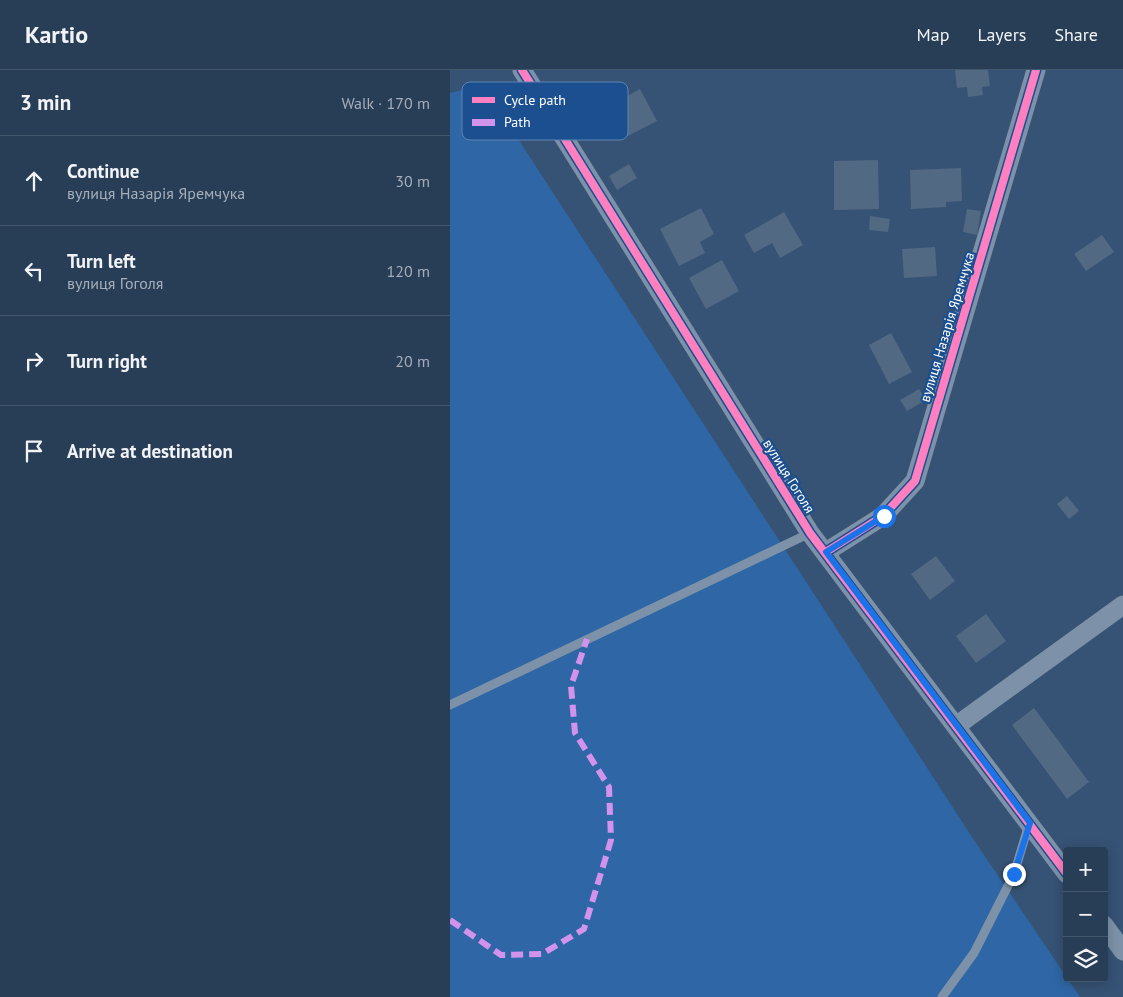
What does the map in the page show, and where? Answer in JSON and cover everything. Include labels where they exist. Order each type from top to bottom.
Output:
[{"type":"street","name":"вулиця Гоголя","points":[[522,70],[529,82]]},
{"type":"street","name":"вулиця Назарія Яремчука","points":[[826,552],[884,516],[915,481],[1036,70]]},
{"type":"street","name":"вулиця Гоголя","points":[[566,140],[810,533],[1063,868]]},
{"type":"street","points":[[956,726],[1123,605]]},
{"type":"street","points":[[1108,930],[1123,951]]},
{"type":"lane","points":[[450,705],[810,533]]},
{"type":"lane","points":[[942,997],[974,953],[1014,874],[1030,823]]},
{"type":"shaded area","points":[[462,90],[462,140],[519,140],[976,843],[1063,972],[1063,982],[1070,982],[1080,997],[450,997],[450,93]]},
{"type":"building","points":[[955,70],[988,70],[990,86],[982,87],[983,95],[968,97],[967,87],[957,88]]},
{"type":"building","points":[[640,89],[657,121],[628,136],[628,96]]},
{"type":"building","points":[[878,160],[879,209],[834,210],[834,161]]},
{"type":"building","points":[[629,164],[637,178],[617,190],[609,176]]},
{"type":"building","points":[[961,168],[962,201],[946,202],[946,207],[911,209],[910,170]]},
{"type":"building","points":[[701,208],[714,234],[700,242],[705,253],[679,266],[660,229]]},
{"type":"building","points":[[967,209],[981,211],[977,235],[963,232]]},
{"type":"building","points":[[784,212],[803,245],[780,258],[772,243],[754,253],[744,235]]},
{"type":"building","points":[[870,216],[890,219],[888,232],[869,230]]},
{"type":"building","points":[[1102,235],[1114,252],[1086,271],[1074,254]]},
{"type":"building","points":[[935,247],[937,276],[904,278],[902,249]]},
{"type":"building","points":[[722,260],[739,291],[706,309],[689,278]]},
{"type":"building","points":[[891,333],[912,372],[889,384],[869,345]]},
{"type":"building","points":[[919,389],[926,400],[907,411],[900,400]]},
{"type":"building","points":[[1067,496],[1079,511],[1069,519],[1057,504]]},
{"type":"building","points":[[936,556],[955,581],[930,600],[911,574]]},
{"type":"building","points":[[986,614],[1006,641],[976,663],[956,636]]},
{"type":"building","points":[[1034,708],[1089,782],[1067,799],[1012,725]]},
{"type":"marked path","points":[[450,920],[501,955],[542,954],[584,929],[611,840],[609,787],[575,733],[571,686],[587,639]]},
{"type":"cycle path","points":[[522,70],[529,82]]},
{"type":"cycle path","points":[[826,552],[883,516],[915,481],[1036,70]]},
{"type":"cycle path","points":[[566,140],[810,533],[1063,869]]},
{"type":"route","points":[[884,516],[826,552],[1030,823],[1014,874]]}]
